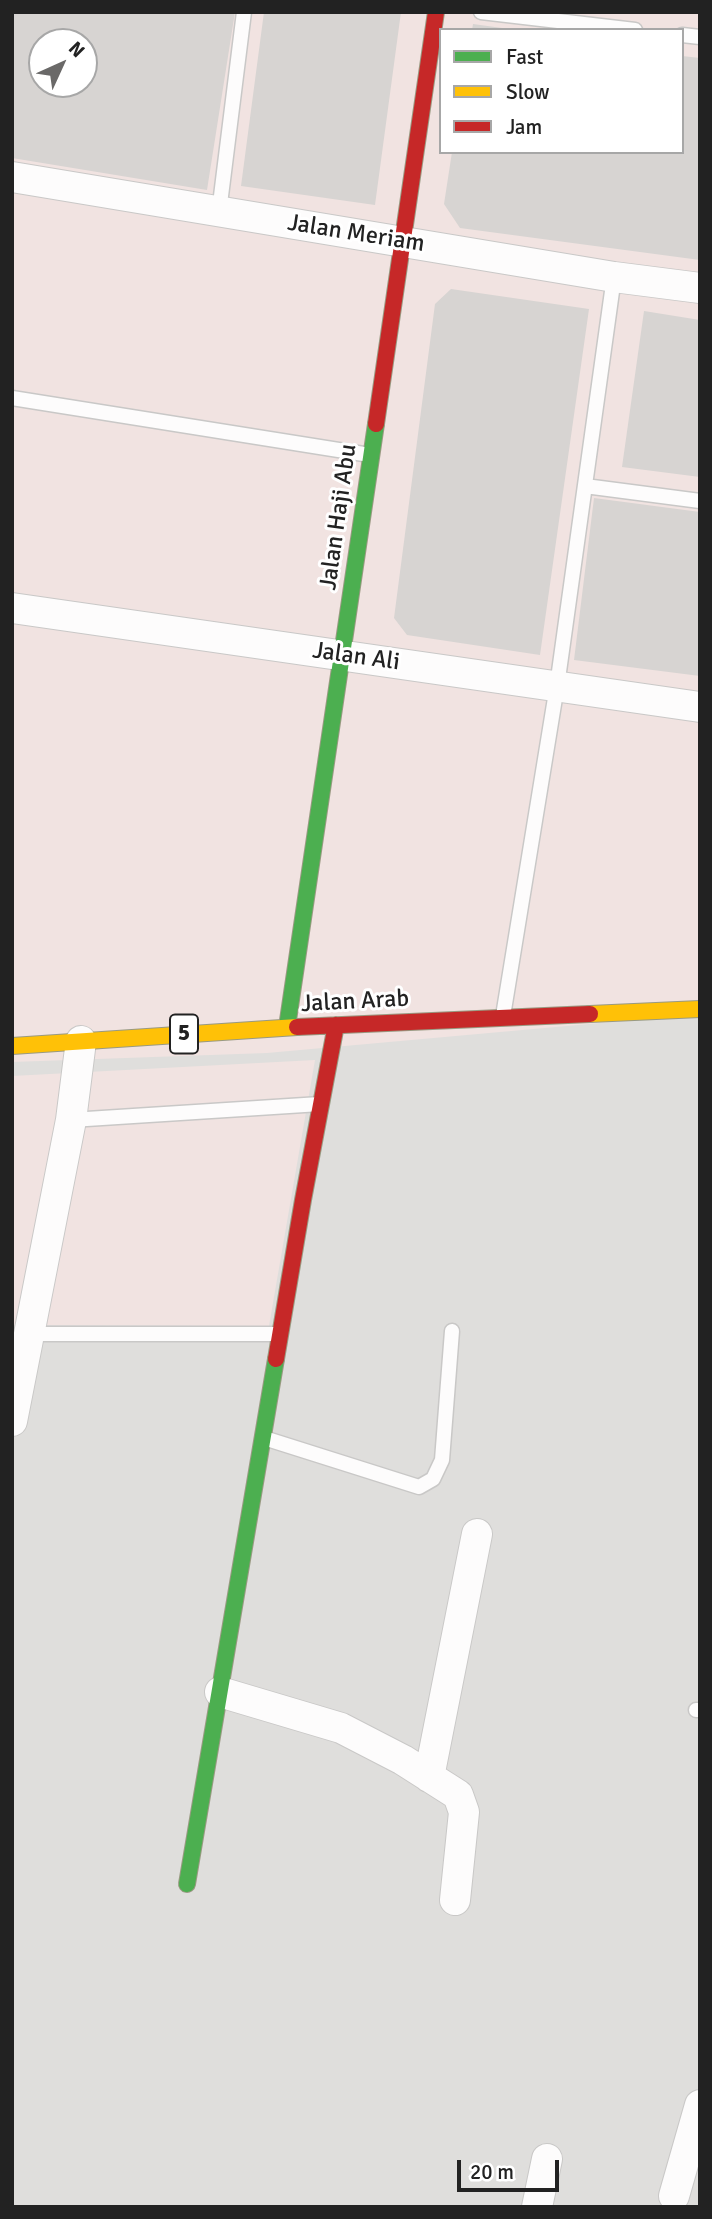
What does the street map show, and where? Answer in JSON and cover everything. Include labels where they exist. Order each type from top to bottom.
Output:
[{"type":"street","name":"Jalan Haji Abu","points":[[287,1027],[436,12]]},
{"type":"street","name":"Jalan Meriam","points":[[12,177],[700,288]]},
{"type":"street","name":"Jalan Ali","points":[[12,608],[700,707]]},
{"type":"street","name":"Jalan Arab","points":[[12,1046],[287,1027],[700,1009]]},
{"type":"street","points":[[187,1884],[336,1025]]},
{"type":"street","points":[[12,1421],[71,1120],[81,1041]]},
{"type":"street","points":[[429,1777],[477,1534]]},
{"type":"street","points":[[220,1692],[341,1728],[403,1760],[458,1795],[464,1812],[455,1900]]},
{"type":"street","points":[[674,2196],[700,2105]]},
{"type":"street","points":[[537,2207],[547,2159]]},
{"type":"lane","points":[[219,212],[244,12]]},
{"type":"lane","points":[[481,12],[534,15],[622,28]]},
{"type":"lane","points":[[503,1018],[557,687],[614,276]]},
{"type":"lane","points":[[12,398],[371,455]]},
{"type":"lane","points":[[585,485],[700,501]]},
{"type":"lane","points":[[71,1120],[321,1104]]},
{"type":"lane","points":[[263,1437],[419,1487],[433,1479],[442,1460],[452,1331]]},
{"type":"lane","points":[[30,1334],[281,1334]]},
{"type":"shaded area","points":[[12,12],[700,12],[700,2207],[12,2207]]},
{"type":"shaded area","points":[[12,12],[700,12],[700,1014],[267,1053],[12,1062]]},
{"type":"shaded area","points":[[315,1060],[269,1326],[12,1325],[12,1076]]},
{"type":"building","points":[[12,12],[235,12],[207,190],[12,158]]},
{"type":"building","points":[[264,12],[401,12],[375,205],[241,186]]},
{"type":"building","points":[[473,24],[502,28],[472,28]]},
{"type":"building","points":[[684,56],[700,58],[700,260],[460,228],[444,204],[452,154],[684,154]]},
{"type":"building","points":[[451,289],[589,309],[540,655],[407,635],[394,618],[435,304]]},
{"type":"building","points":[[644,311],[700,320],[700,477],[622,467]]},
{"type":"building","points":[[594,498],[700,512],[700,676],[574,660]]},
{"type":"traffic: fast","points":[[287,1027],[376,424]]},
{"type":"traffic: fast","points":[[187,1884],[276,1359]]},
{"type":"traffic: slow","points":[[590,1014],[700,1009]]},
{"type":"traffic: slow","points":[[12,1046],[297,1027]]},
{"type":"traffic: jam","points":[[376,424],[436,12]]},
{"type":"traffic: jam","points":[[297,1027],[590,1014]]},
{"type":"traffic: jam","points":[[276,1359],[336,1025]]}]
